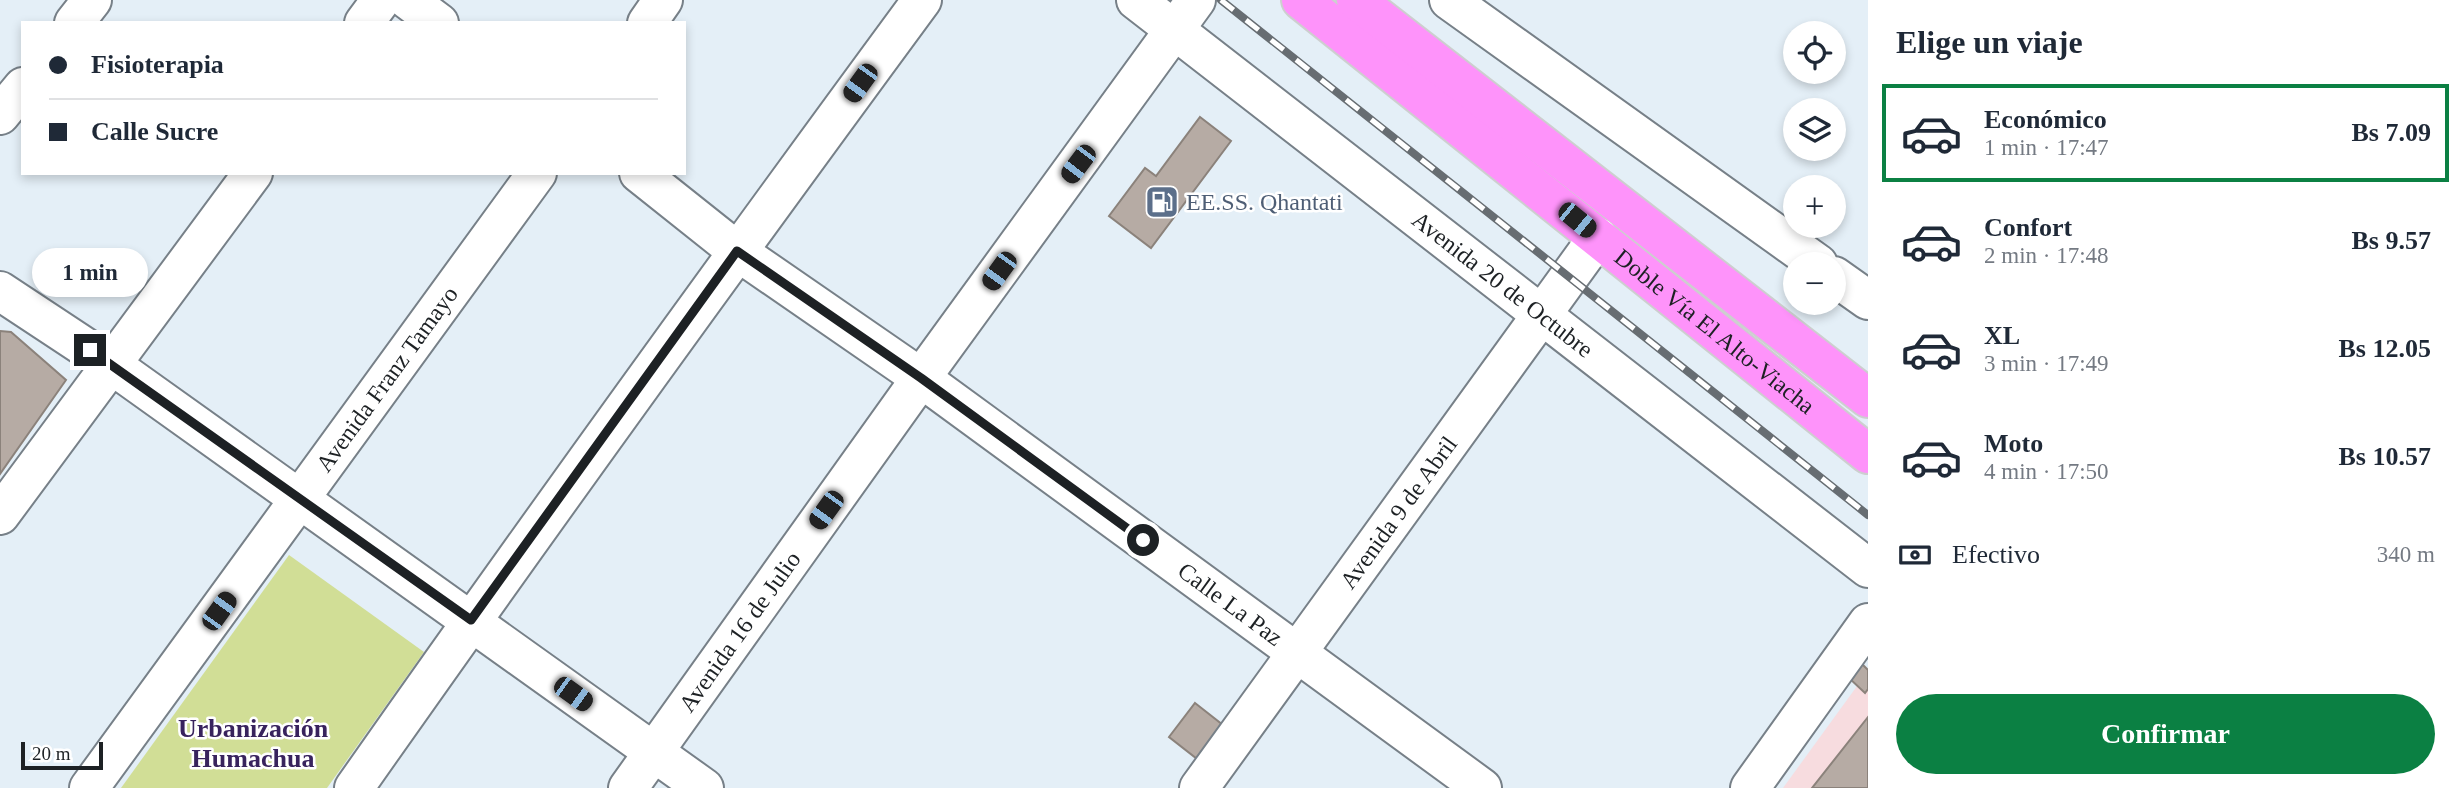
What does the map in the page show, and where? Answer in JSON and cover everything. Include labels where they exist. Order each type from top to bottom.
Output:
[{"type":"highway","name":"Doble Vía El Alto-Viacha","points":[[1301,0],[1868,454]]},
{"type":"highway","name":"Doble Vía El Alto-Viacha","points":[[1356,0],[1868,398]]},
{"type":"street","points":[[76,21],[92,0]]},
{"type":"street","points":[[365,21],[381,0]]},
{"type":"street","points":[[408,0],[436,21]]},
{"type":"street","points":[[648,21],[663,0]]},
{"type":"street","points":[[354,788],[471,620],[922,0]]},
{"type":"street","name":"Avenida 20 de Octubre","points":[[1136,0],[1186,15],[1541,313],[1868,568]]},
{"type":"street","points":[[1449,0],[1801,252]]},
{"type":"street","name":"Avenida 16 de Julio","points":[[628,788],[921,378],[1186,15]]},
{"type":"street","points":[[0,115],[21,89]]},
{"type":"street","points":[[0,515],[252,175]]},
{"type":"street","name":"Avenida Franz Tamayo","points":[[89,788],[536,175]]},
{"type":"street","name":"Calle La Paz","points":[[642,175],[737,251],[921,378],[1482,788]]},
{"type":"street","name":"Avenida 9 de Abril","points":[[1199,788],[1598,237]]},
{"type":"street","points":[[1846,284],[1868,300]]},
{"type":"street","points":[[0,291],[112,365],[704,788]]},
{"type":"street","points":[[1750,788],[1868,623]]},
{"type":"shaded area","points":[[1868,671],[1868,788],[1783,788]]},
{"type":"green space","points":[[289,555],[424,652],[327,788],[121,788]]},
{"type":"building","points":[[1200,117],[1231,141],[1151,248],[1109,216],[1145,168],[1156,176]]},
{"type":"building","points":[[0,331],[11,332],[66,380],[0,474]]},
{"type":"building","points":[[1861,663],[1868,670],[1868,689],[1865,693],[1849,678]]},
{"type":"building","points":[[1195,703],[1228,729],[1201,762],[1169,737]]},
{"type":"building","points":[[1868,717],[1868,788],[1812,788]]},
{"type":"railway","points":[[1221,0],[1868,515]]},
{"type":"place","name":"EE.SS. Qhantati","points":[[1162,202]]},
{"type":"district","name":"Urbanización Humachua","points":[[253,743]]},
{"type":"route","points":[[90,350],[471,620],[737,251],[921,378],[1143,540]]}]
